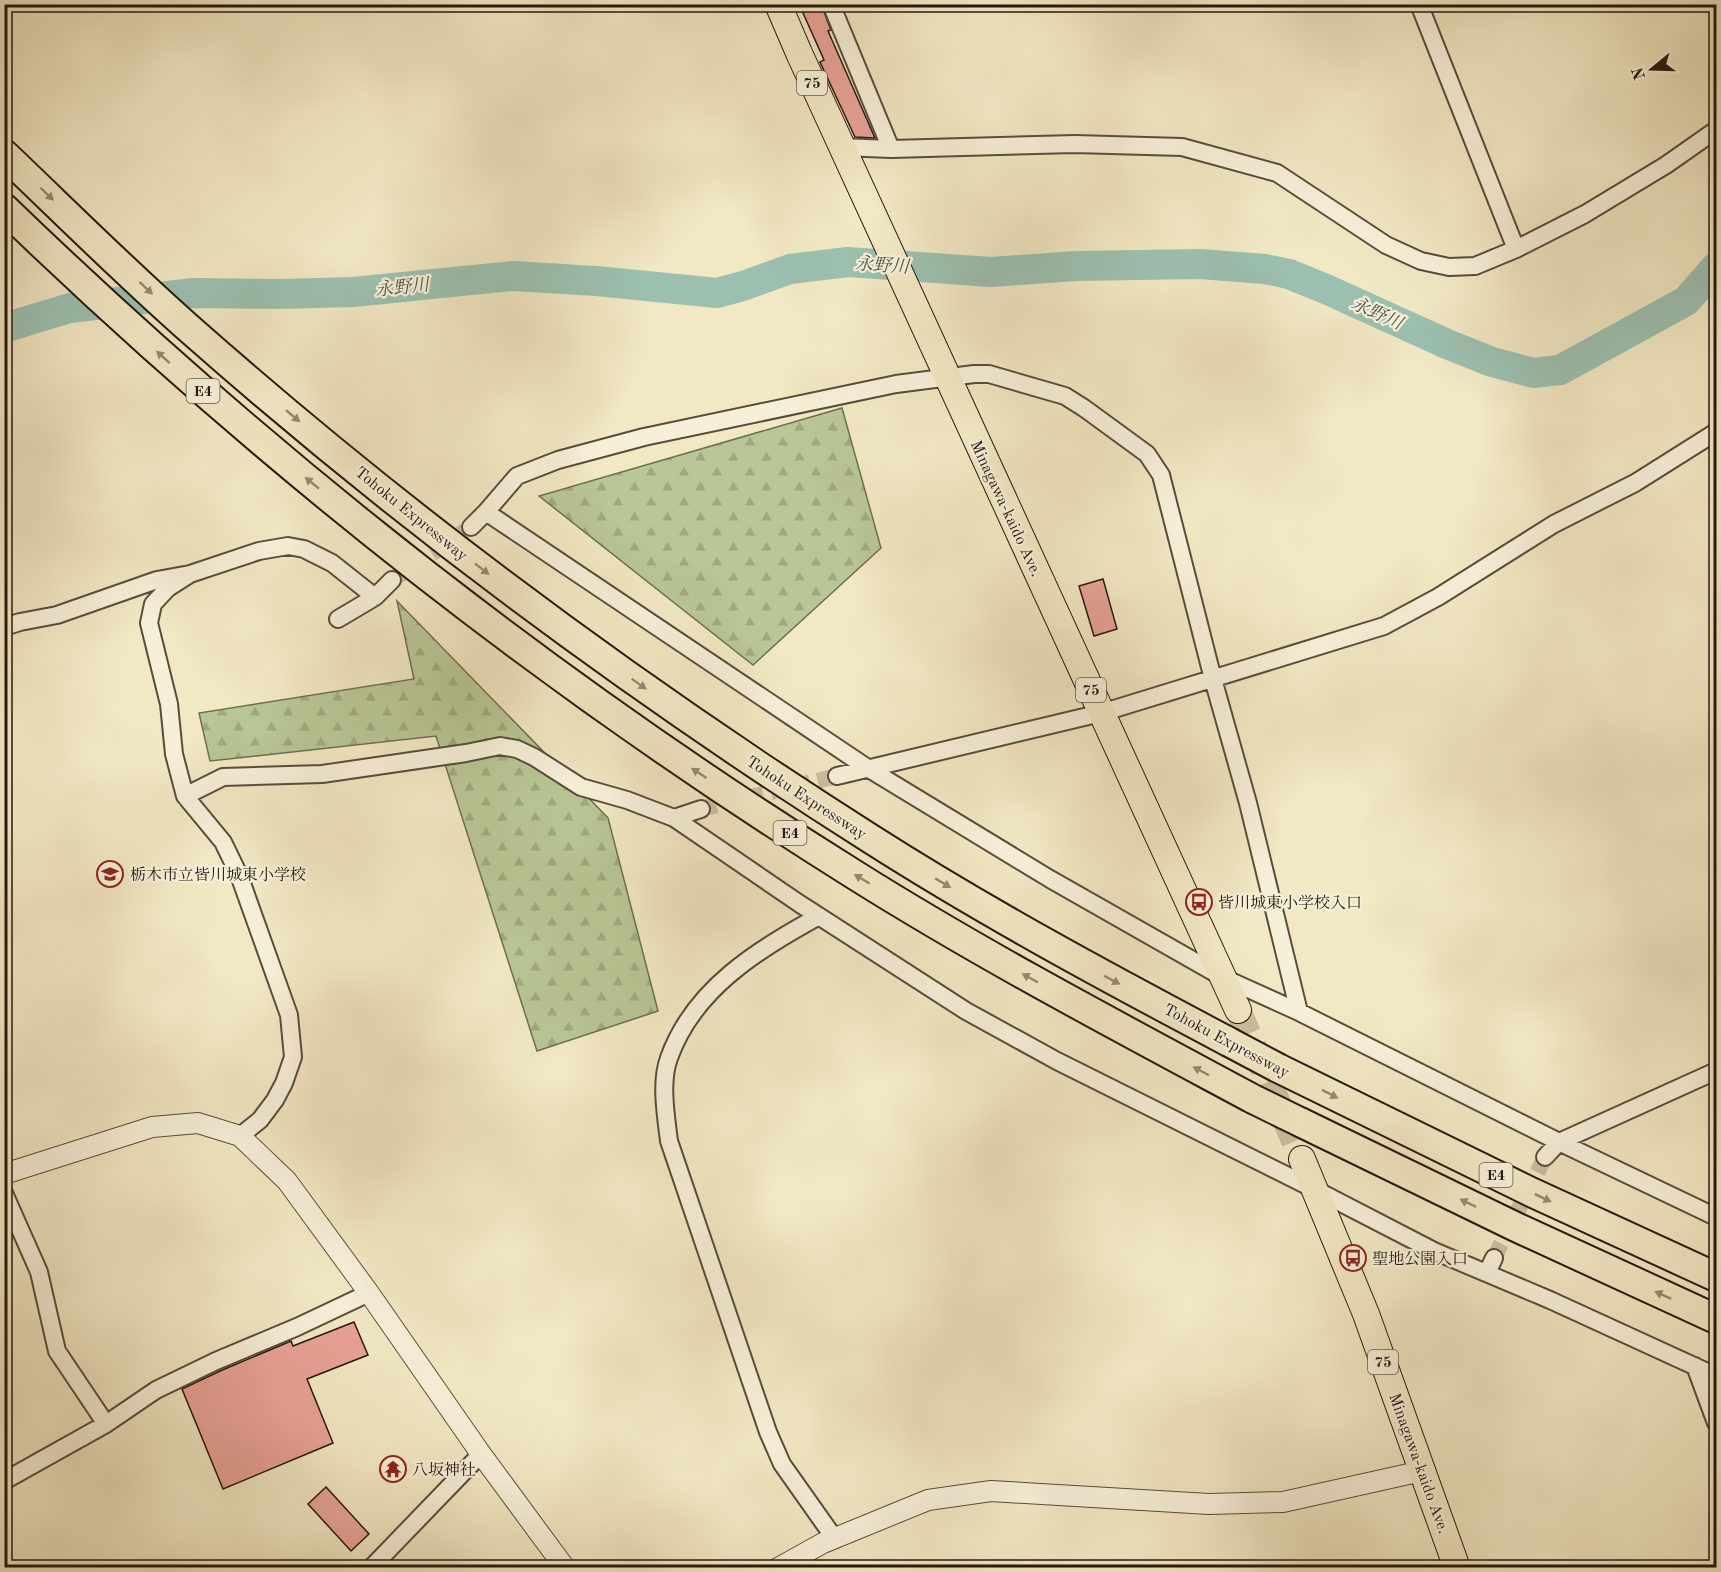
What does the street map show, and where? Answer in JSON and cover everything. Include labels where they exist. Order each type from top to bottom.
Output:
[{"type":"highway","name":"Tohoku Expressway","points":[[4,154],[193,332],[403,507],[575,638],[712,735],[872,840],[1060,952],[1278,1068],[1521,1187],[1716,1277]]},
{"type":"highway","name":"E4","points":[[4,208],[53,256],[275,454],[454,597],[689,766],[844,868],[969,945],[1253,1099],[1516,1227],[1716,1319]]},
{"type":"main road","name":"Minagawa-kaido Ave.","points":[[778,4],[945,374],[1238,1010]]},
{"type":"main road","name":"Minagawa-kaido Ave.","points":[[1302,1159],[1366,1314],[1457,1568]]},
{"type":"street","points":[[831,4],[891,149]]},
{"type":"street","points":[[1419,4],[1516,249]]},
{"type":"street","points":[[845,154],[891,149],[1085,144],[1182,147],[1277,173],[1386,245],[1421,261],[1449,267],[1475,266],[1516,249],[1585,214],[1666,165],[1716,130]]},
{"type":"street","points":[[471,527],[517,476],[558,460],[656,434],[945,374],[989,374],[1065,396],[1147,454],[1161,475],[1213,679],[1248,803],[1299,1012]]},
{"type":"street","points":[[837,776],[1101,713],[1384,626],[1414,611],[1554,524],[1635,483],[1716,432]]},
{"type":"street","points":[[486,512],[868,769],[1050,879],[1224,978],[1299,1012],[1559,1142],[1716,1217]]},
{"type":"street","points":[[4,627],[20,621],[57,615],[157,580],[190,573],[259,551],[288,546],[304,549],[332,563],[375,597]]},
{"type":"street","points":[[190,573],[168,588],[153,604],[149,623],[169,705],[174,754],[185,796],[223,842],[239,875],[289,1015],[293,1057],[284,1083],[260,1120],[240,1136]]},
{"type":"street","points":[[338,619],[375,597],[392,580]]},
{"type":"street","points":[[185,796],[223,777],[322,774],[500,746],[517,749],[534,757],[581,787],[627,800],[674,818],[966,1011],[1057,1061],[1434,1251],[1491,1266],[1550,1300],[1716,1376]]},
{"type":"street","points":[[674,818],[701,809]]},
{"type":"street","points":[[819,915],[770,943],[722,979],[687,1022],[668,1060],[664,1097],[669,1141],[768,1432],[782,1464],[835,1539]]},
{"type":"street","points":[[1545,1157],[1559,1142],[1716,1071]]},
{"type":"street","points":[[4,1174],[152,1127],[198,1122],[240,1136],[287,1181],[369,1293],[481,1454],[566,1568]]},
{"type":"street","points":[[4,1193],[39,1272],[57,1351],[106,1424]]},
{"type":"street","points":[[4,1481],[106,1424],[156,1390],[369,1293]]},
{"type":"street","points":[[1695,1366],[1716,1423]]},
{"type":"street","points":[[371,1568],[481,1454]]},
{"type":"street","points":[[778,1568],[835,1539],[928,1500],[991,1491],[1209,1504],[1283,1502],[1422,1471]]},
{"type":"green space","points":[[842,408],[881,548],[753,665],[539,496]]},
{"type":"green space","points":[[397,601],[608,818],[658,1011],[537,1051],[436,736],[210,761],[199,713],[414,679]]},
{"type":"building","points":[[799,4],[821,4],[831,30],[828,31],[875,138],[855,137],[820,62],[824,60]]},
{"type":"building","points":[[1103,579],[1117,629],[1094,636],[1079,586]]},
{"type":"building","points":[[354,1322],[368,1355],[307,1379],[333,1443],[223,1489],[182,1389],[291,1341],[293,1346]]},
{"type":"building","points":[[326,1487],[369,1534],[351,1551],[308,1504]]},
{"type":"waterway","name":"永野川","points":[[4,328],[70,308],[193,293],[353,292],[513,276],[596,281],[717,293],[790,269],[848,262],[991,272],[1076,266],[1200,264],[1265,269],[1289,274],[1447,344],[1492,362],[1534,373],[1560,370],[1686,301],[1716,267]]},
{"type":"tunnel","points":[[392,580],[471,527]]},
{"type":"tunnel","points":[[701,809],[837,776]]},
{"type":"tunnel","points":[[1238,1010],[1302,1159]]},
{"type":"tunnel","points":[[1494,1258],[1545,1157]]},
{"type":"place","name":"栃木市立皆川城東小学校","points":[[110,874]]},
{"type":"place","name":"皆川城東小学校入口","points":[[1199,902]]},
{"type":"place","name":"聖地公園入口","points":[[1353,1258]]},
{"type":"place","name":"八坂神社","points":[[393,1469]]}]
